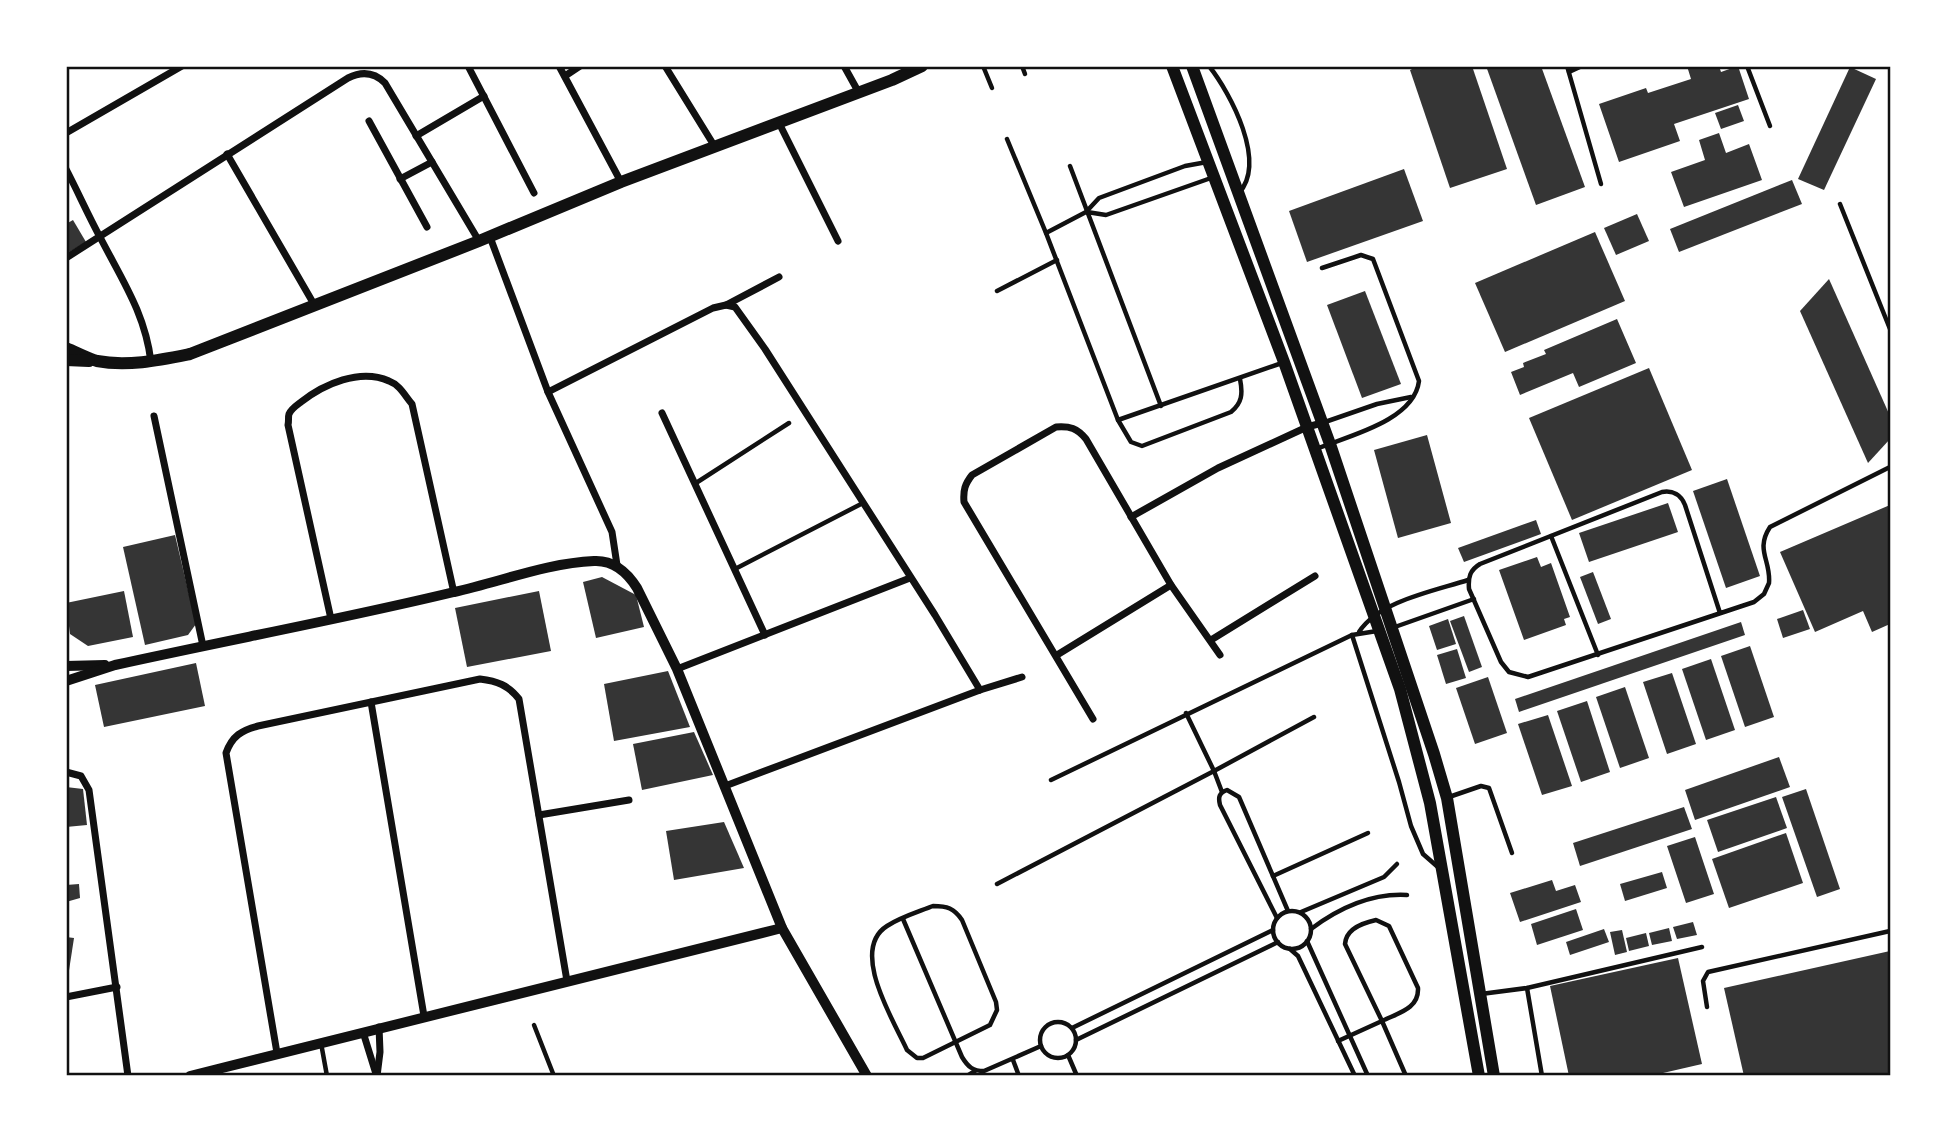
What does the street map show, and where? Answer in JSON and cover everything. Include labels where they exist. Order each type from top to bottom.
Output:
[{"type":"main road","points":[[66,360],[151,362],[190,354],[484,239],[621,182],[859,93],[922,66]]},
{"type":"main road","points":[[1172,66],[1284,362],[1400,689],[1430,803],[1479,1076]]},
{"type":"main road","points":[[1192,66],[1330,443],[1394,628],[1447,798],[1494,1076]]},
{"type":"main road","points":[[1207,162],[1225,161]]},
{"type":"main road","points":[[66,348],[97,360]]},
{"type":"main road","points":[[1284,362],[1299,356]]},
{"type":"street","points":[[66,133],[182,66]]},
{"type":"street","points":[[468,66],[534,193]]},
{"type":"street","points":[[559,66],[621,182]]},
{"type":"street","points":[[565,76],[580,66]]},
{"type":"street","points":[[665,66],[715,148]]},
{"type":"street","points":[[844,66],[859,93]]},
{"type":"street","points":[[66,258],[348,78],[361,73],[374,75],[385,83],[432,162],[484,239],[548,392],[612,532],[617,565]]},
{"type":"street","points":[[416,136],[484,96]]},
{"type":"street","points":[[369,121],[427,228]]},
{"type":"street","points":[[779,123],[838,242]]},
{"type":"street","points":[[227,154],[315,306]]},
{"type":"street","points":[[400,178],[432,162]]},
{"type":"street","points":[[66,169],[138,309],[145,326],[151,362]]},
{"type":"street","points":[[548,392],[779,277]]},
{"type":"street","points":[[726,305],[739,310],[765,349],[980,690]]},
{"type":"street","points":[[331,619],[288,425],[289,413],[296,405],[317,388],[342,379],[374,377],[389,380],[399,387],[412,404],[454,593]]},
{"type":"street","points":[[662,413],[765,635]]},
{"type":"street","points":[[154,416],[203,646]]},
{"type":"street","points":[[1131,517],[1217,468],[1307,427],[1322,423]]},
{"type":"street","points":[[1093,719],[964,502],[963,492],[972,475],[1056,427],[1068,426],[1079,431],[1086,439],[1171,585],[1220,655]]},
{"type":"street","points":[[66,681],[115,664],[454,593],[556,566],[597,560],[617,565],[637,588],[677,670],[782,928],[867,1076]]},
{"type":"street","points":[[1211,640],[1315,576]]},
{"type":"street","points":[[677,670],[911,578]]},
{"type":"street","points":[[1057,655],[1171,585]]},
{"type":"street","points":[[66,666],[115,664]]},
{"type":"street","points":[[725,786],[980,690],[1023,677]]},
{"type":"street","points":[[278,1053],[226,752],[229,743],[246,729],[480,679],[502,683],[512,689],[519,699],[567,981]]},
{"type":"street","points":[[371,702],[424,1016]]},
{"type":"street","points":[[66,772],[81,776],[89,790],[128,1076]]},
{"type":"street","points":[[539,815],[629,800]]},
{"type":"street","points":[[190,1076],[782,928]]},
{"type":"street","points":[[66,997],[117,987]]},
{"type":"street","points":[[377,1076],[379,1027]]},
{"type":"street","points":[[363,1031],[377,1076]]},
{"type":"lane","points":[[983,66],[992,88]]},
{"type":"lane","points":[[1022,66],[1025,74]]},
{"type":"lane","points":[[1209,66],[1228,96],[1251,159],[1249,178],[1239,193]]},
{"type":"lane","points":[[1582,66],[1568,69],[1601,184]]},
{"type":"lane","points":[[1746,66],[1770,126]]},
{"type":"lane","points":[[1007,139],[1118,420],[1130,442],[1142,446],[1231,412],[1242,398],[1240,379]]},
{"type":"lane","points":[[1046,233],[1086,212],[1099,198],[1185,166],[1207,162]]},
{"type":"lane","points":[[1070,166],[1161,406]]},
{"type":"lane","points":[[1086,212],[1106,215],[1213,177]]},
{"type":"lane","points":[[1840,204],[1891,329]]},
{"type":"lane","points":[[1315,450],[1389,421],[1419,386],[1419,376],[1376,263],[1369,256],[1361,255],[1322,268]]},
{"type":"lane","points":[[997,291],[1057,260]]},
{"type":"lane","points":[[1118,420],[1284,362]]},
{"type":"lane","points":[[1322,423],[1377,404],[1412,397]]},
{"type":"lane","points":[[695,484],[789,424]]},
{"type":"lane","points":[[1720,613],[1685,505],[1676,494],[1662,492],[1476,567],[1468,580],[1469,589],[1501,662],[1515,675],[1534,676],[1754,602],[1767,589],[1770,577],[1762,548],[1770,527],[1891,467]]},
{"type":"lane","points":[[734,570],[863,503]]},
{"type":"lane","points":[[1551,536],[1598,656]]},
{"type":"lane","points":[[1359,632],[1387,608],[1468,580]]},
{"type":"lane","points":[[1051,780],[1185,713],[1352,635],[1394,628],[1474,598]]},
{"type":"lane","points":[[1352,635],[1411,826],[1423,854],[1442,870]]},
{"type":"lane","points":[[1185,713],[1222,792]]},
{"type":"lane","points":[[997,884],[1314,717]]},
{"type":"lane","points":[[1447,798],[1481,786],[1489,788],[1512,853]]},
{"type":"lane","points":[[1277,918],[1220,805],[1219,797],[1222,792],[1227,790],[1239,797],[1288,911]]},
{"type":"lane","points":[[1273,876],[1368,833]]},
{"type":"lane","points":[[1355,1076],[1298,957],[1290,948],[1278,942],[1273,930],[1277,918],[1288,911],[1301,912],[1384,877],[1397,864]]},
{"type":"lane","points":[[1311,929],[1360,902],[1388,894],[1407,895]]},
{"type":"lane","points":[[933,906],[945,906],[956,911],[962,920],[996,1002],[997,1010],[990,1025],[956,1042],[923,1058],[911,1055],[873,973],[873,947],[886,926],[933,906]]},
{"type":"lane","points":[[1290,948],[1297,948],[1307,941],[1311,929],[1310,922],[1301,912]]},
{"type":"lane","points":[[902,919],[956,1042],[968,1066],[975,1071]]},
{"type":"lane","points":[[1338,1041],[1382,1021],[1413,1006],[1419,997],[1418,988],[1389,926],[1376,920],[1350,931],[1345,937],[1345,944],[1382,1021],[1406,1076]]},
{"type":"lane","points":[[1072,1028],[1273,930]]},
{"type":"lane","points":[[1707,1007],[1703,982],[1708,972],[1891,931]]},
{"type":"lane","points":[[1307,941],[1368,1076]]},
{"type":"lane","points":[[1076,1040],[1278,942]]},
{"type":"lane","points":[[1480,994],[1527,988],[1702,947]]},
{"type":"lane","points":[[1527,988],[1542,1076]]},
{"type":"lane","points":[[1061,1022],[1072,1028],[1076,1040],[1076,1046],[1068,1055],[1055,1058],[1044,1052],[1041,1033],[1049,1024],[1061,1022]]},
{"type":"lane","points":[[534,1025],[554,1076]]},
{"type":"lane","points":[[320,1042],[327,1076]]},
{"type":"lane","points":[[967,1076],[1013,1060],[1041,1046]]},
{"type":"lane","points":[[1068,1055],[1077,1076]]},
{"type":"lane","points":[[1013,1060],[1019,1076]]},
{"type":"building","points":[[1418,66],[1472,66],[1507,169],[1450,188],[1410,70]]},
{"type":"building","points":[[1486,66],[1541,66],[1585,187],[1536,205]]},
{"type":"building","points":[[1687,66],[1719,66],[1721,72],[1738,66],[1749,99],[1674,124],[1680,141],[1619,162],[1599,104],[1646,88],[1648,93],[1691,79]]},
{"type":"building","points":[[1850,67],[1876,79],[1824,190],[1798,179]]},
{"type":"building","points":[[1738,105],[1744,121],[1721,129],[1715,113]]},
{"type":"building","points":[[1719,133],[1726,153],[1749,144],[1762,180],[1684,207],[1671,172],[1705,160],[1699,140]]},
{"type":"building","points":[[1404,169],[1423,221],[1307,262],[1289,211]]},
{"type":"building","points":[[1792,180],[1802,204],[1679,252],[1670,229]]},
{"type":"building","points":[[1637,214],[1649,241],[1616,255],[1604,228]]},
{"type":"building","points":[[73,220],[86,242],[66,254],[66,224]]},
{"type":"building","points":[[1595,232],[1625,301],[1505,352],[1475,283]]},
{"type":"building","points":[[1829,279],[1890,416],[1890,439],[1868,463],[1800,311]]},
{"type":"building","points":[[1365,291],[1401,384],[1362,398],[1327,305]]},
{"type":"building","points":[[1617,319],[1636,363],[1579,387],[1573,373],[1520,395],[1511,372],[1524,367],[1523,363],[1546,354],[1544,350]]},
{"type":"building","points":[[1649,368],[1692,470],[1572,520],[1529,418]]},
{"type":"building","points":[[1427,435],[1451,523],[1398,538],[1374,450]]},
{"type":"building","points":[[1727,479],[1760,576],[1726,588],[1693,491]]},
{"type":"building","points":[[1668,503],[1678,532],[1589,562],[1579,533]]},
{"type":"building","points":[[1890,505],[1890,624],[1872,632],[1863,611],[1815,632],[1780,552]]},
{"type":"building","points":[[1536,520],[1541,534],[1464,562],[1458,548]]},
{"type":"building","points":[[175,535],[196,624],[188,635],[145,645],[123,547]]},
{"type":"building","points":[[1537,557],[1541,567],[1551,563],[1570,617],[1564,619],[1566,625],[1524,640],[1499,570]]},
{"type":"building","points":[[1593,572],[1611,619],[1598,624],[1580,577]]},
{"type":"building","points":[[602,577],[636,595],[644,627],[596,638],[583,582]]},
{"type":"building","points":[[124,591],[133,637],[88,646],[70,634],[66,603]]},
{"type":"building","points":[[539,591],[551,651],[467,667],[455,608]]},
{"type":"building","points":[[1803,610],[1810,629],[1783,638],[1777,619]]},
{"type":"building","points":[[1464,616],[1482,667],[1469,672],[1450,621]]},
{"type":"building","points":[[1448,619],[1456,644],[1437,650],[1429,626]]},
{"type":"building","points":[[1741,622],[1745,635],[1519,712],[1515,699]]},
{"type":"building","points":[[1750,646],[1774,717],[1745,727],[1721,656]]},
{"type":"building","points":[[1457,649],[1466,678],[1446,684],[1437,655]]},
{"type":"building","points":[[1711,659],[1735,730],[1706,740],[1682,669]]},
{"type":"building","points":[[196,663],[205,706],[104,727],[95,685]]},
{"type":"building","points":[[668,671],[690,727],[614,741],[604,684]]},
{"type":"building","points":[[1672,673],[1696,744],[1667,754],[1643,682]]},
{"type":"building","points":[[1488,677],[1507,733],[1475,744],[1456,688]]},
{"type":"building","points":[[1625,687],[1649,758],[1620,768],[1596,697]]},
{"type":"building","points":[[1587,701],[1610,772],[1581,782],[1557,711]]},
{"type":"building","points":[[1548,715],[1572,786],[1542,795],[1518,724]]},
{"type":"building","points":[[694,732],[713,775],[642,790],[633,744]]},
{"type":"building","points":[[1779,757],[1790,787],[1695,820],[1685,790]]},
{"type":"building","points":[[66,787],[83,789],[87,825],[66,827]]},
{"type":"building","points":[[1806,789],[1840,889],[1817,897],[1782,797]]},
{"type":"building","points":[[1776,797],[1787,828],[1718,852],[1707,820]]},
{"type":"building","points":[[1684,807],[1692,829],[1580,866],[1573,843]]},
{"type":"building","points":[[724,822],[744,868],[674,880],[666,831]]},
{"type":"building","points":[[1786,833],[1803,883],[1729,908],[1712,859]]},
{"type":"building","points":[[1695,837],[1714,894],[1686,903],[1667,846]]},
{"type":"building","points":[[1662,872],[1667,888],[1625,901],[1620,884]]},
{"type":"building","points":[[1552,880],[1556,891],[1575,885],[1581,902],[1520,922],[1510,893]]},
{"type":"building","points":[[79,884],[80,898],[66,902],[66,885]]},
{"type":"building","points":[[1576,909],[1583,930],[1537,945],[1531,924]]},
{"type":"building","points":[[1693,922],[1697,935],[1677,939],[1673,927]]},
{"type":"building","points":[[1669,928],[1672,941],[1652,945],[1649,933]]},
{"type":"building","points":[[1604,929],[1609,942],[1570,955],[1566,942]]},
{"type":"building","points":[[1622,930],[1627,952],[1615,955],[1610,932]]},
{"type":"building","points":[[1646,933],[1649,946],[1629,951],[1626,938]]},
{"type":"building","points":[[66,937],[74,938],[68,977],[66,977]]},
{"type":"building","points":[[1890,951],[1890,1076],[1744,1076],[1724,988]]},
{"type":"building","points":[[1678,958],[1702,1064],[1650,1076],[1569,1076],[1550,986]]}]
